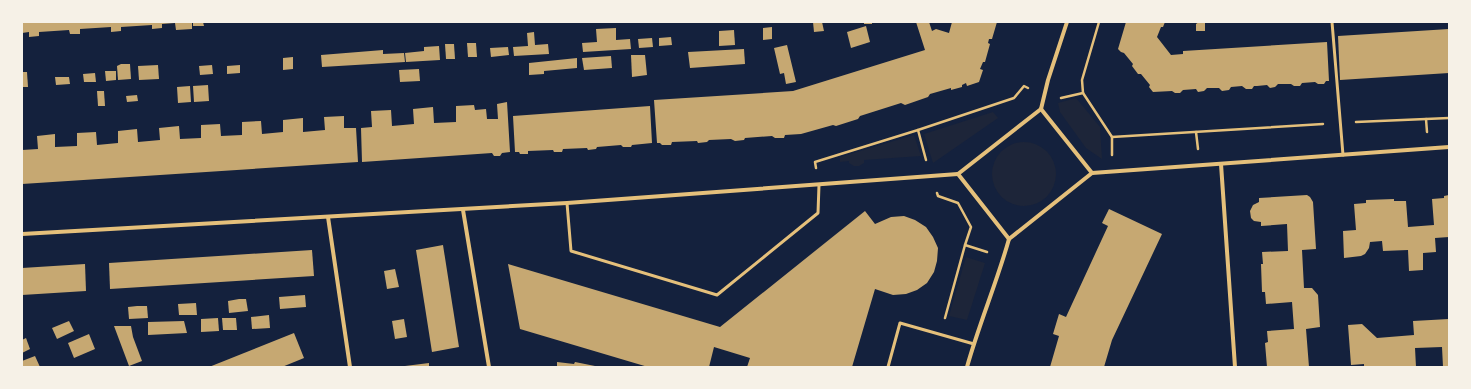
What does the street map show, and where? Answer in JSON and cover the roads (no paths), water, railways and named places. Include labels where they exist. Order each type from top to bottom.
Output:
[{"type":"street","points":[[22,234],[463,210],[958,174],[1041,109],[1067,22]]},
{"type":"street","points":[[1041,109],[1092,173]]},
{"type":"street","points":[[967,367],[1009,239],[1092,173],[1449,147]]},
{"type":"street","points":[[1220,164],[1235,367]]},
{"type":"street","points":[[958,174],[1009,239]]},
{"type":"street","points":[[463,210],[489,367]]},
{"type":"street","points":[[328,217],[350,367]]},
{"type":"lane","points":[[1332,22],[1343,155]]},
{"type":"lane","points":[[567,203],[571,251],[717,295],[818,213],[819,185]]},
{"type":"lane","points":[[888,367],[900,323],[974,344]]}]
